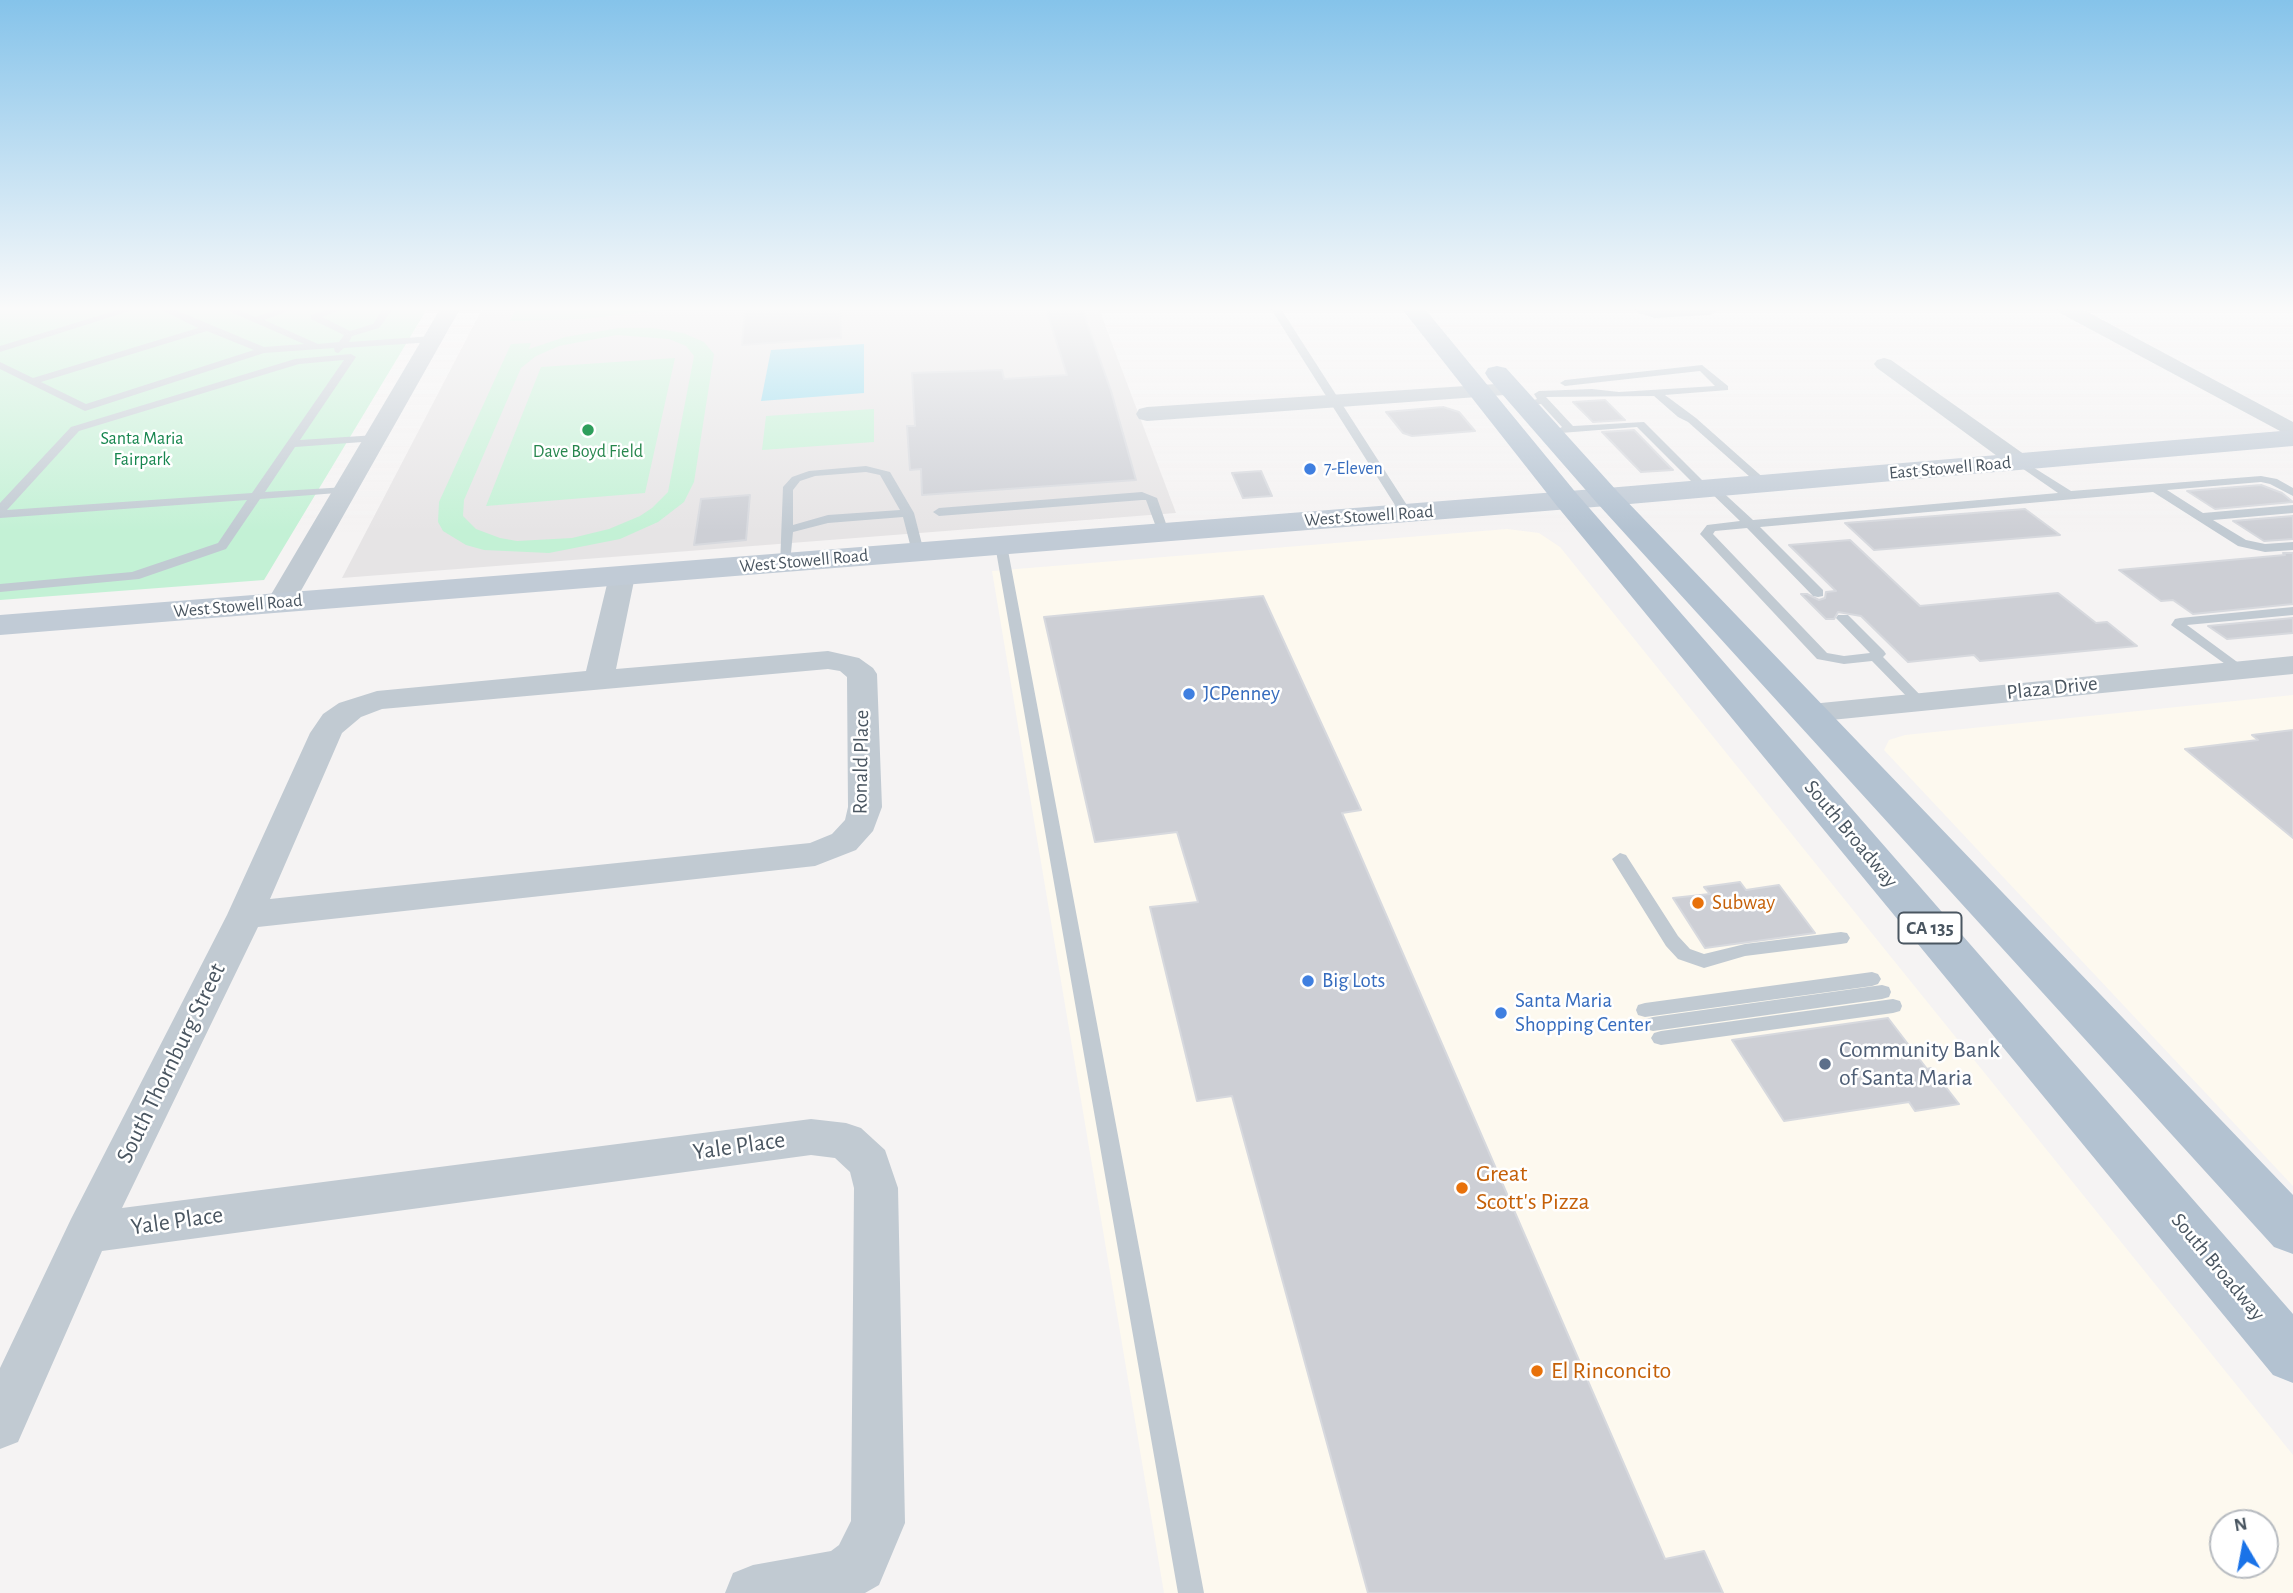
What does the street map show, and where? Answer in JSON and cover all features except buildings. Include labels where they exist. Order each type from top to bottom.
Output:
[{"type":"main road","name":"South Broadway","points":[[1474,383],[1587,498],[1811,713],[2293,1231]]},
{"type":"main road","name":"South Broadway","points":[[1512,383],[1559,430],[1587,498],[2293,1356]]},
{"type":"main road","name":"East Stowell Road","points":[[1587,498],[2293,438]]},
{"type":"main road","name":"West Stowell Road","points":[[0,625],[1587,498]]},
{"type":"street","points":[[280,603],[407,383]]},
{"type":"street","points":[[1911,383],[2020,462]]},
{"type":"street","points":[[2205,383],[2293,431]]},
{"type":"street","points":[[1147,414],[1480,391],[1525,395]]},
{"type":"street","points":[[599,679],[622,576]]},
{"type":"street","name":"Ronald Place","points":[[245,915],[815,854],[844,842],[862,823],[862,674],[849,664],[828,660],[599,679],[377,700],[350,709]]},
{"type":"street","name":"Plaza Drive","points":[[1811,713],[2293,665]]},
{"type":"street","name":"South Thornburg Street","points":[[0,1424],[87,1233],[245,915],[326,733],[334,722],[350,709]]},
{"type":"street","name":"Yale Place","points":[[87,1233],[811,1137],[846,1141],[870,1163],[876,1188],[878,1523],[859,1566],[840,1577],[753,1593]]},
{"type":"lane","points":[[38,383],[85,408],[161,383]]},
{"type":"lane","points":[[0,512],[75,429],[223,383]]},
{"type":"lane","points":[[0,588],[134,576],[222,546],[333,383]]},
{"type":"lane","points":[[1323,383],[1406,513]]},
{"type":"lane","points":[[1554,384],[1560,383]]},
{"type":"lane","points":[[1584,383],[1592,391]]},
{"type":"lane","points":[[1654,383],[1682,415],[1692,419],[1763,484]]},
{"type":"lane","points":[[1525,395],[1592,391],[1619,395],[1724,388],[1719,383]]},
{"type":"lane","points":[[1559,430],[1640,424],[1750,524],[1818,593]]},
{"type":"lane","points":[[292,444],[376,438]]},
{"type":"lane","points":[[2020,462],[2068,495]]},
{"type":"lane","points":[[784,563],[787,489],[796,479],[813,473],[866,469],[884,472],[908,513],[918,552]]},
{"type":"lane","points":[[1843,618],[1879,654],[1875,657],[1844,660],[1822,656],[1706,534],[1711,528],[1750,524],[2261,479],[2273,481],[2293,493]]},
{"type":"lane","points":[[2155,488],[2242,543],[2265,548],[2293,546]]},
{"type":"lane","points":[[0,512],[346,491]]},
{"type":"lane","points":[[939,512],[1142,496],[1151,498],[1163,532]]},
{"type":"lane","points":[[2202,517],[2293,509]]},
{"type":"lane","points":[[787,530],[828,519],[908,513]]},
{"type":"lane","points":[[1001,545],[1192,1593]]},
{"type":"lane","points":[[2239,670],[2178,625],[2180,622],[2293,611]]},
{"type":"lane","points":[[1875,657],[1920,702]]},
{"type":"lane","points":[[1620,859],[1672,942],[1684,954],[1703,961],[1745,950],[1841,938]]},
{"type":"lane","points":[[1653,1024],[1883,992],[1653,1024]]},
{"type":"shaded area","points":[[443,383],[1127,383],[1176,513],[342,578]]},
{"type":"shaded area","name":"Santa Maria Shopping Center","points":[[1507,529],[1539,533],[1560,547],[2293,1455],[2293,1593],[1164,1593],[992,571]]},
{"type":"shaded area","points":[[2293,695],[2293,1186],[1884,750],[1889,740],[1905,735]]},
{"type":"green space","name":"Santa Maria Fairpark","points":[[0,383],[382,383],[264,580],[0,600]]},
{"type":"green space","points":[[493,383],[514,383],[464,500],[463,516],[476,529],[517,541],[572,538],[609,529],[640,516],[668,492],[689,383],[709,383],[694,482],[684,502],[658,522],[620,539],[549,553],[484,550],[466,545],[443,531],[438,522],[439,502]]},
{"type":"green space","name":"Dave Boyd Field","points":[[535,383],[669,383],[645,493],[486,506]]},
{"type":"green space","points":[[874,409],[874,442],[762,450],[766,416]]},
{"type":"water","points":[[764,383],[864,383],[864,393],[761,401]]},
{"type":"place","name":"Dave Boyd Field","points":[[588,430]]},
{"type":"place","name":"7-Eleven","points":[[1310,469]]},
{"type":"place","name":"JCPenney","points":[[1189,694]]},
{"type":"place","name":"Subway","points":[[1698,903]]},
{"type":"place","name":"Big Lots","points":[[1308,981]]},
{"type":"place","name":"Santa Maria Shopping Center","points":[[1501,1013]]},
{"type":"place","name":"Community Bank of Santa Maria","points":[[1825,1064]]},
{"type":"place","name":"Great Scott's Pizza","points":[[1462,1188]]},
{"type":"place","name":"El Rinconcito","points":[[1537,1371]]}]
